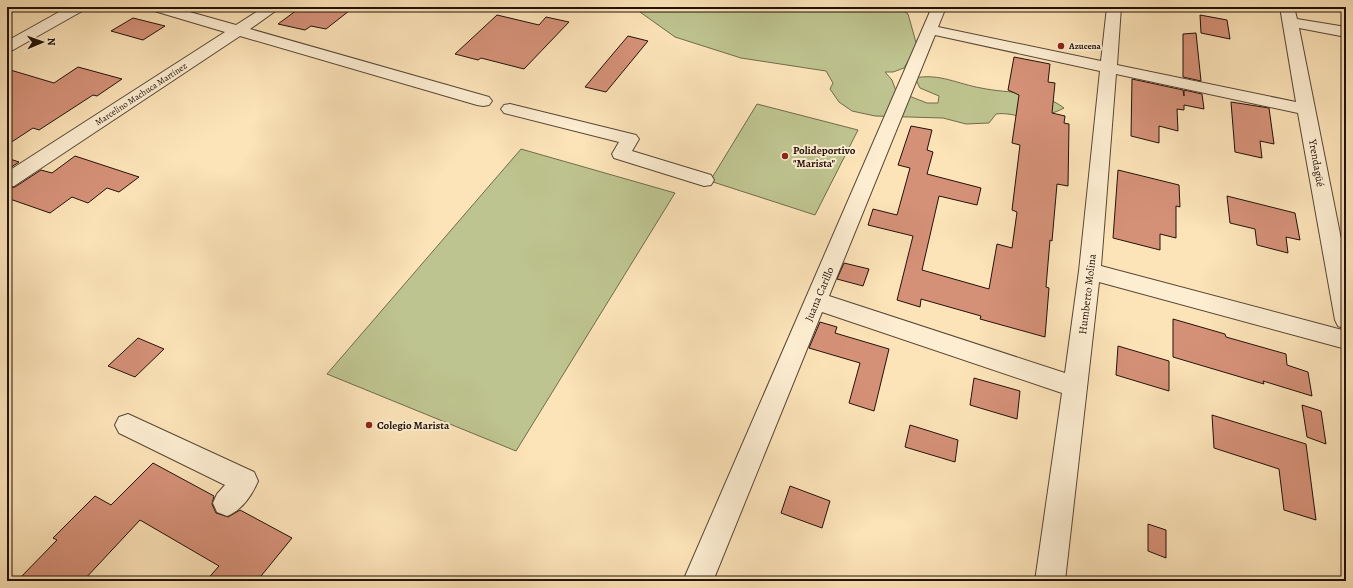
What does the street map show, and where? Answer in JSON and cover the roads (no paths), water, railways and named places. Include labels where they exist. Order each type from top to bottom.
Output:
[{"type":"street","points":[[7,47],[79,7]]},
{"type":"street","points":[[156,7],[483,101]]},
{"type":"street","name":"Marcelino Machuca Martínez","points":[[7,182],[274,7]]},
{"type":"street","name":"Juana Carillo","points":[[698,581],[939,7]]},
{"type":"street","name":"Humberto Molina","points":[[1050,581],[1090,271],[1114,7]]},
{"type":"street","points":[[1288,14],[1346,32]]},
{"type":"street","name":"Yrendagüé","points":[[1288,14],[1346,320]]},
{"type":"street","points":[[930,30],[1307,110]]},
{"type":"street","points":[[510,109],[630,139],[621,154],[704,180]]},
{"type":"street","points":[[1090,271],[1346,340]]},
{"type":"street","points":[[817,300],[1075,387]]},
{"type":"street","points":[[128,425],[245,481],[227,503]]},
{"type":"place","name":"Azucena","points":[[1061,46]]},
{"type":"place","name":"Polideportivo \"Marista\"","points":[[785,156]]},
{"type":"place","name":"Colegio Marista","points":[[369,425]]}]
